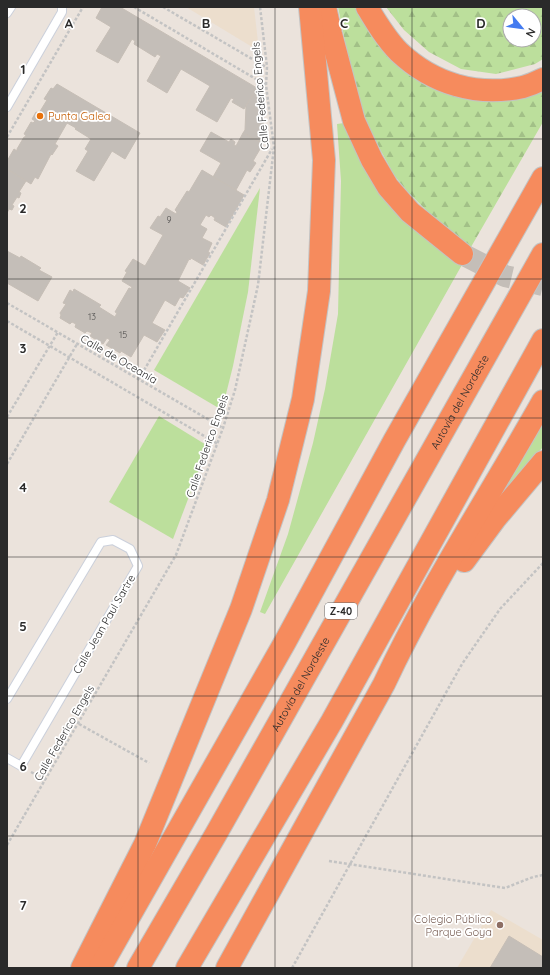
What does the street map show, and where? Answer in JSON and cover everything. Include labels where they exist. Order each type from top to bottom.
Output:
[{"type":"highway","points":[[82,968],[145,844],[241,609],[278,500],[304,399],[319,291],[324,160],[310,7]]},
{"type":"highway","points":[[325,7],[354,121],[372,160],[388,186],[410,212],[462,254]]},
{"type":"highway","points":[[367,7],[398,51],[420,69],[447,83],[469,89],[497,90],[524,87],[543,79]]},
{"type":"highway","points":[[100,968],[285,642],[394,441],[543,178]]},
{"type":"highway","name":"Autovía del Nordeste","points":[[138,968],[216,834],[543,254]]},
{"type":"highway","points":[[187,968],[332,721],[543,340]]},
{"type":"highway","points":[[384,684],[404,640],[428,596],[513,455],[543,401]]},
{"type":"highway","points":[[227,968],[384,684],[467,557],[495,519],[543,462]]},
{"type":"lane","points":[[7,13],[11,7]]},
{"type":"lane","points":[[7,107],[62,12],[62,7]]},
{"type":"lane","name":"Calle Jean Paul Sartre","points":[[7,699],[100,542],[113,540],[130,549],[138,566],[21,766]]},
{"type":"lane","points":[[7,758],[21,766]]},
{"type":"path","points":[[7,137],[83,7]]},
{"type":"path","points":[[134,7],[266,85]]},
{"type":"path","points":[[163,7],[267,67]]},
{"type":"path","name":"Calle Federico Engels","points":[[7,845],[79,724],[176,555],[224,428],[235,390],[258,285],[274,147],[266,85],[267,67],[260,7]]},
{"type":"path","points":[[139,379],[274,147]]},
{"type":"path","name":"Calle de Oceanía","points":[[7,303],[224,428]]},
{"type":"path","points":[[7,321],[218,444]]},
{"type":"path","points":[[7,418],[58,332]]},
{"type":"path","points":[[7,464],[77,344]]},
{"type":"path","points":[[292,968],[462,664],[500,609],[543,563]]},
{"type":"path","points":[[79,724],[149,763]]},
{"type":"path","points":[[21,766],[46,780]]},
{"type":"path","points":[[329,861],[505,888],[533,877],[543,875]]},
{"type":"shaded area","points":[[186,7],[254,7],[259,51]]},
{"type":"shaded area","name":"Colegio Público Parque Goya","points":[[491,910],[543,940],[543,968],[457,968]]},
{"type":"green space","points":[[338,7],[356,7],[414,73],[543,87],[543,122],[471,247],[431,215],[406,190],[394,175],[369,129],[360,106],[353,81]]},
{"type":"green space","points":[[386,7],[543,7],[543,59],[535,64],[496,74],[461,69],[429,52],[404,30]]},
{"type":"green space","points":[[344,123],[463,263],[265,614],[260,612],[288,534],[313,443],[325,389],[338,314],[341,181],[337,124]]},
{"type":"green space","points":[[260,188],[248,292],[233,366],[222,410],[154,370]]},
{"type":"green space","points":[[159,416],[208,446],[173,539],[109,502]]},
{"type":"green space","points":[[543,419],[543,447],[497,500]]},
{"type":"building","points":[[102,7],[120,7],[257,88],[244,109],[232,102],[234,99],[231,98],[217,122],[196,110],[210,86],[181,69],[167,93],[147,81],[161,56],[157,54],[155,57],[134,44],[135,41],[132,39],[118,63],[96,51],[111,27],[96,18]]},
{"type":"building","points":[[57,84],[140,133],[125,159],[112,151],[94,181],[76,171],[88,151],[85,149],[91,139],[67,123],[55,144],[58,146],[52,155],[51,154],[38,179],[35,177],[31,184],[7,169],[7,161],[14,149],[17,151],[31,122],[33,123],[35,121],[32,119],[36,112],[39,113],[47,100],[44,99],[51,88],[53,89]]},
{"type":"building","points":[[257,88],[264,91],[263,144],[243,133],[245,130],[246,106]]},
{"type":"building","points":[[211,132],[229,142],[231,139],[235,142],[234,145],[236,146],[243,133],[263,144],[253,161],[256,163],[250,172],[247,170],[236,190],[213,177],[221,163],[200,151]]},
{"type":"building","points":[[7,169],[26,181],[19,192],[21,193],[19,198],[17,197],[12,205],[14,206],[12,210],[9,209],[7,213]]},
{"type":"building","points":[[202,170],[244,195],[226,227],[214,220],[215,218],[211,215],[209,217],[206,215],[200,225],[207,229],[202,238],[212,243],[208,252],[210,253],[203,265],[191,258],[190,260],[189,259],[178,281],[190,288],[183,298],[180,297],[175,306],[165,300],[152,323],[165,330],[157,342],[144,335],[131,357],[106,345],[110,340],[107,338],[103,344],[90,336],[92,333],[87,331],[85,333],[75,327],[76,324],[72,322],[70,324],[60,318],[60,313],[66,304],[63,303],[70,290],[73,292],[74,289],[101,305],[99,307],[115,317],[117,313],[115,312],[129,288],[131,289],[132,287],[122,281],[127,272],[125,271],[133,259],[145,266],[163,235],[150,228],[158,216],[160,217],[166,208],[176,214],[177,212],[175,210],[187,191],[189,192]]},
{"type":"building","points":[[7,251],[20,258],[21,256],[41,268],[39,270],[52,277],[38,301],[7,283]]},
{"type":"building","points":[[509,936],[543,957],[543,968],[490,968]]},
{"type":"tunnel","points":[[462,254],[505,276],[543,285]]},
{"type":"place","name":"Punta Galea","points":[[40,116]]},
{"type":"place","name":"Colegio Público Parque Goya","points":[[500,925]]}]
